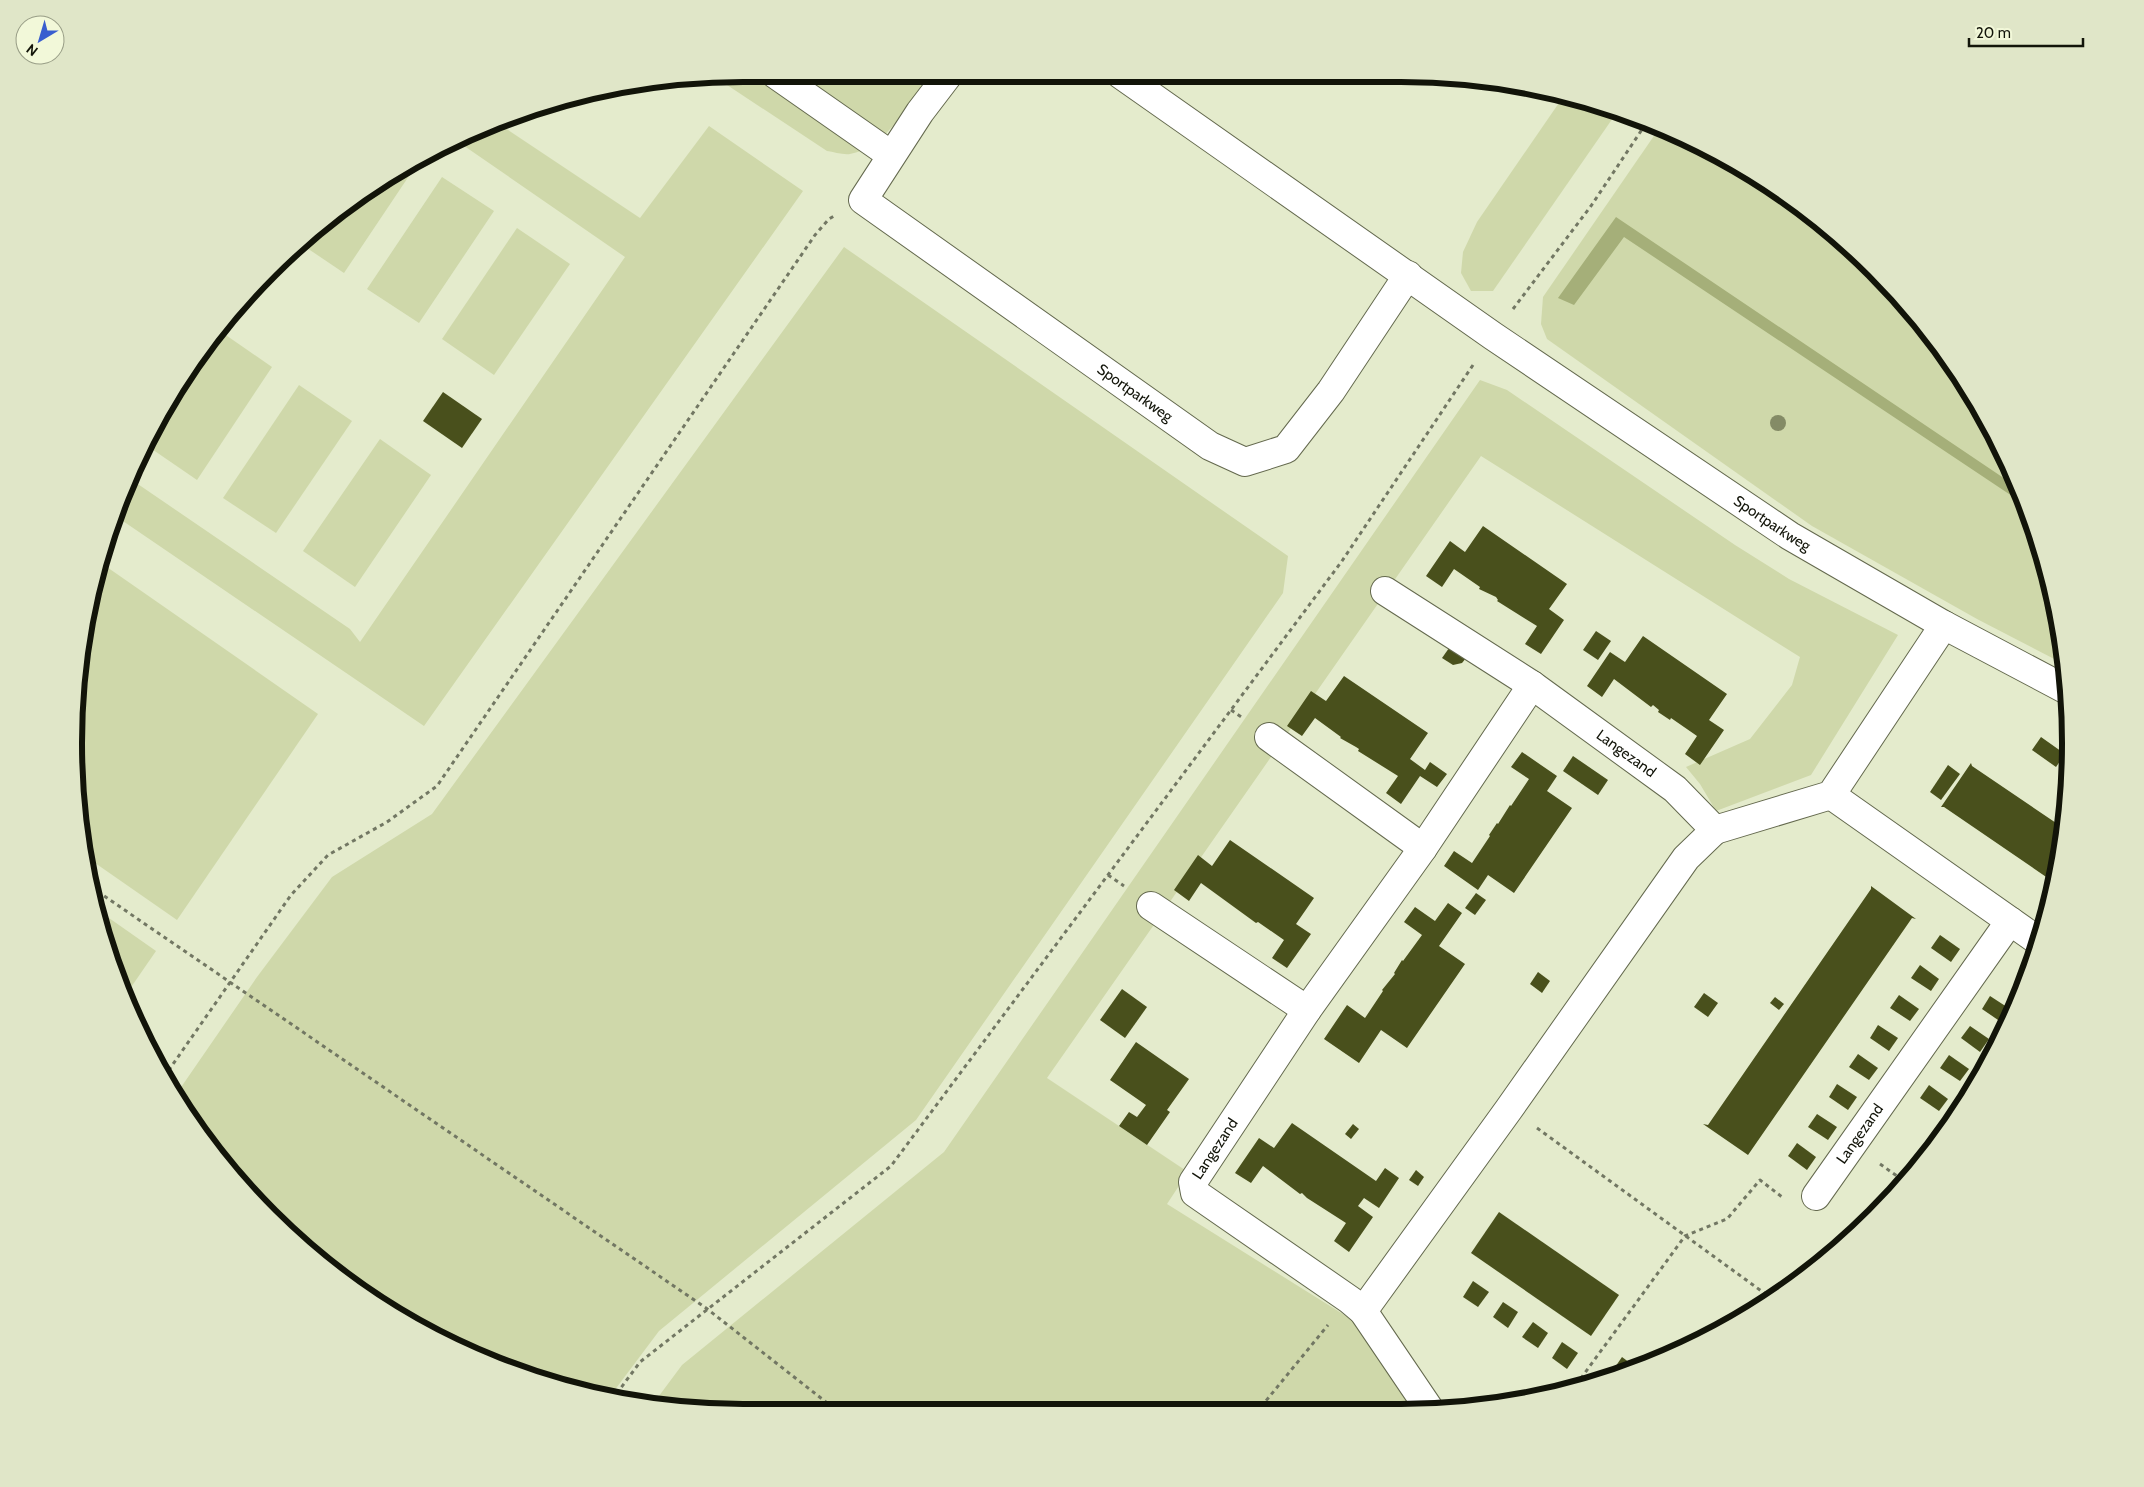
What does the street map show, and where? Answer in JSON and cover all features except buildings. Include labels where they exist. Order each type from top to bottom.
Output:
[{"type":"street","points":[[786,82],[891,155]]},
{"type":"street","points":[[863,200],[891,155],[943,82]]},
{"type":"street","name":"Sportparkweg","points":[[1131,82],[1493,336],[1790,536],[1944,625],[2059,686]]},
{"type":"street","name":"Sportparkweg","points":[[863,200],[1210,446],[1245,462],[1286,449],[1330,391],[1408,275]]},
{"type":"street","name":"Langezand","points":[[1385,591],[1532,685],[1675,789],[1714,830]]},
{"type":"street","points":[[1356,1305],[1509,1109],[1686,858],[1714,830],[1831,795],[1944,625]]},
{"type":"street","name":"Langezand","points":[[1425,1403],[1356,1305],[1195,1193],[1193,1182],[1307,1010],[1423,848],[1532,685]]},
{"type":"street","points":[[1269,737],[1423,848]]},
{"type":"street","points":[[1831,795],[2032,937]]},
{"type":"street","points":[[1151,906],[1307,1010]]},
{"type":"street","name":"Langezand","points":[[1816,1196],[2010,921]]},
{"type":"path","points":[[618,1392],[640,1362],[706,1308],[891,1166],[1342,561],[1493,336],[1591,206],[1642,129]]},
{"type":"path","points":[[169,1070],[292,895],[328,855],[387,822],[436,786],[815,235],[829,219],[863,200]]},
{"type":"path","points":[[100,893],[706,1308],[829,1404]]},
{"type":"path","points":[[1509,1109],[1766,1294]]},
{"type":"path","points":[[1580,1379],[1685,1236],[1727,1219],[1760,1180],[1812,1218],[1816,1196]]},
{"type":"path","points":[[1264,1404],[1356,1305]]},
{"type":"shaded area","points":[[924,82],[896,122],[876,142],[863,150],[850,154],[827,151],[724,83]]},
{"type":"shaded area","points":[[1559,102],[1613,118],[1493,291],[1471,291],[1461,273],[1463,252],[1477,222]]},
{"type":"shaded area","points":[[709,126],[803,191],[424,726],[122,520],[137,483],[350,629],[360,642],[625,257],[463,145],[505,128],[640,218]]},
{"type":"shaded area","points":[[1655,134],[1731,171],[1768,194],[1803,219],[1868,276],[1925,341],[1973,413],[2011,491],[2026,531],[2039,572],[2049,615],[2056,660],[1977,619],[1812,526],[1547,339],[1541,324],[1543,297]]},
{"type":"shaded area","points":[[412,172],[344,273],[307,248],[341,219]]},
{"type":"shaded area","points":[[442,177],[494,211],[419,323],[367,289]]},
{"type":"shaded area","points":[[1616,217],[2006,479],[2013,497],[1624,237],[1574,305],[1558,298]]},
{"type":"shaded area","points":[[517,228],[570,264],[494,375],[442,339]]},
{"type":"shaded area","points":[[844,247],[1288,556],[1283,593],[916,1120],[659,1331],[614,1392],[572,1382],[491,1354],[413,1316],[376,1293],[341,1268],[276,1211],[219,1146],[180,1089],[257,977],[332,877],[432,814]]},
{"type":"shaded area","points":[[225,334],[272,367],[197,480],[152,449],[171,413],[194,376]]},
{"type":"shaded area","points":[[1480,380],[1507,390],[1735,545],[1789,579],[1898,635],[1811,775],[1716,811],[1700,784],[1686,767],[1750,739],[1792,685],[1800,657],[1481,456],[1047,1078],[1188,1172],[1167,1204],[1370,1331],[1413,1404],[744,1404],[700,1403],[657,1399],[682,1365],[944,1152]]},
{"type":"shaded area","points":[[299,385],[352,421],[276,533],[223,498]]},
{"type":"shaded area","points":[[380,439],[431,475],[355,587],[303,551]]},
{"type":"shaded area","points":[[107,567],[318,714],[177,920],[93,862],[88,830],[82,744],[88,657],[95,615]]},
{"type":"shaded area","points":[[105,915],[156,951],[130,988]]}]
